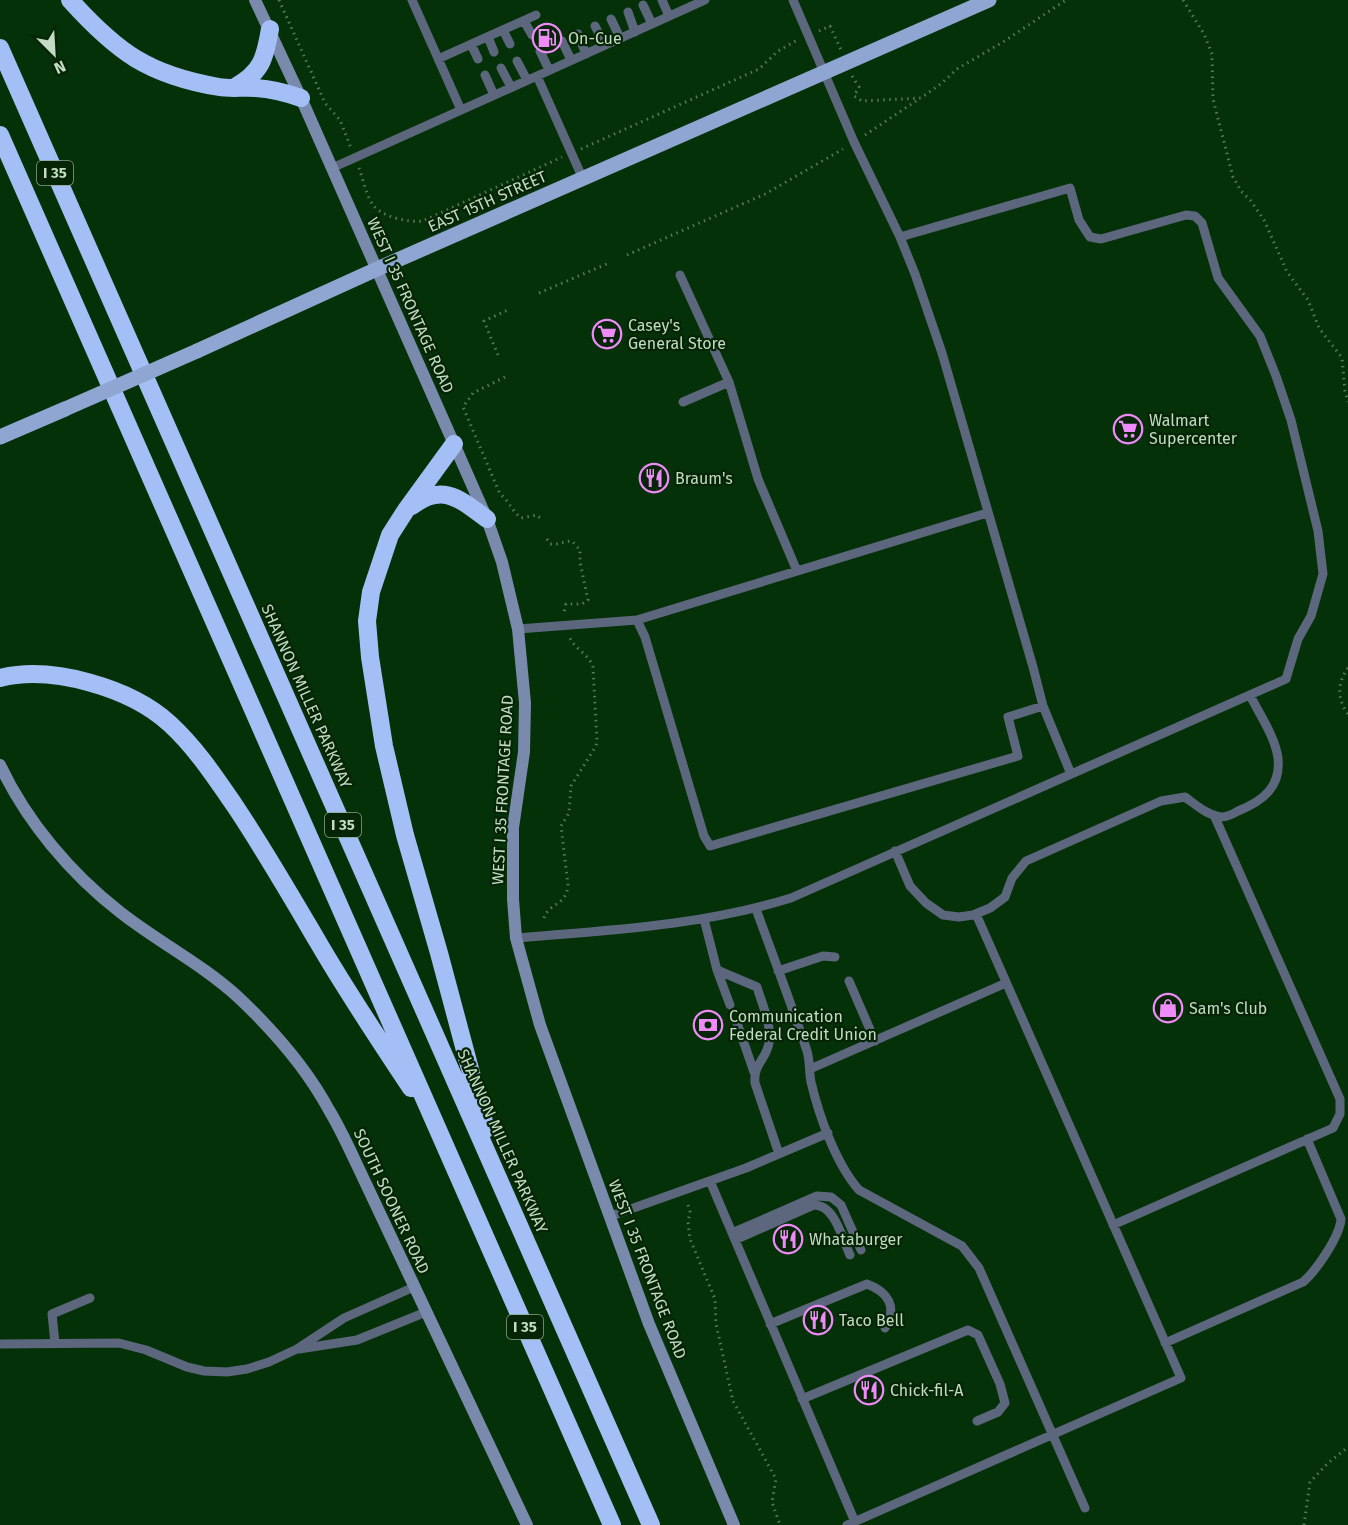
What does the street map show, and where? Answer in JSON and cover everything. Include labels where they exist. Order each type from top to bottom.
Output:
[{"type":"highway","points":[[70,0],[103,36],[139,62],[179,78],[222,87],[279,91],[302,98]]},
{"type":"highway","points":[[235,87],[249,79],[259,69],[265,55],[270,29]]},
{"type":"highway","name":"SHANNON MILLER PARKWAY","points":[[0,48],[651,1525]]},
{"type":"highway","name":"I 35","points":[[0,135],[612,1525]]},
{"type":"highway","points":[[454,444],[390,535],[370,592],[367,621],[370,657],[384,746],[405,835],[440,953],[501,1185]]},
{"type":"highway","points":[[406,510],[421,499],[433,494],[448,495],[462,501],[487,519]]},
{"type":"highway","points":[[0,678],[33,674],[108,688],[143,704],[169,723],[186,740],[206,764],[267,854],[346,991],[437,1128]]},
{"type":"main road","name":"EAST 15TH STREET","points":[[0,437],[989,0]]},
{"type":"street","name":"WEST I 35 FRONTAGE ROAD","points":[[255,0],[302,98],[487,519],[502,562],[518,629],[525,703],[524,752],[513,828],[513,899],[516,939],[540,1025],[650,1324],[734,1525]]},
{"type":"street","name":"SOUTH SOONER ROAD","points":[[0,765],[25,809],[63,859],[87,884],[120,913],[197,965],[236,996],[269,1028],[300,1065],[329,1108],[527,1525]]},
{"type":"lane","points":[[662,0],[669,16]]},
{"type":"lane","points":[[332,168],[635,32],[669,16],[685,4],[705,0]]},
{"type":"lane","points":[[793,0],[854,142],[900,237],[930,315],[1043,706],[1071,774]]},
{"type":"lane","points":[[414,1],[461,110]]},
{"type":"lane","points":[[643,5],[652,24]]},
{"type":"lane","points":[[627,12],[635,32]]},
{"type":"lane","points":[[438,59],[536,15]]},
{"type":"lane","points":[[611,19],[620,38]]},
{"type":"lane","points":[[524,21],[532,35]]},
{"type":"lane","points":[[595,26],[605,45]]},
{"type":"lane","points":[[503,30],[510,45]]},
{"type":"lane","points":[[578,34],[586,54]]},
{"type":"lane","points":[[488,37],[494,52]]},
{"type":"lane","points":[[562,41],[571,60]]},
{"type":"lane","points":[[471,44],[478,59]]},
{"type":"lane","points":[[540,51],[549,70]]},
{"type":"lane","points":[[517,61],[527,80]]},
{"type":"lane","points":[[501,68],[511,87]]},
{"type":"lane","points":[[485,75],[494,95]]},
{"type":"lane","points":[[537,76],[584,178]]},
{"type":"lane","points":[[516,939],[676,924],[756,909],[791,898],[1286,679],[1298,639],[1314,606],[1323,574],[1322,553],[1291,420],[1276,376],[1260,336],[1218,278],[1202,223],[1195,216],[1186,215],[1101,239],[1090,237],[1079,220],[1070,188],[900,237]]},
{"type":"lane","points":[[680,275],[729,382],[758,478],[797,571]]},
{"type":"lane","points":[[682,402],[729,382]]},
{"type":"lane","points":[[518,629],[637,620],[987,513]]},
{"type":"lane","points":[[637,620],[645,637],[704,836],[710,846],[1018,756],[1008,717],[1043,706]]},
{"type":"lane","points":[[895,851],[910,886],[926,903],[943,915],[958,917],[976,914],[990,908],[1005,897],[1012,878],[1026,861],[1161,801],[1185,798],[1214,815],[1224,817],[1259,801],[1269,793],[1276,783],[1279,772],[1278,755],[1273,741],[1250,695]]},
{"type":"lane","points":[[1113,1225],[1333,1128],[1340,1114],[1340,1099],[1214,815]]},
{"type":"lane","points":[[756,909],[808,1054],[811,1082],[828,1133],[850,1180],[860,1190],[962,1246],[979,1268],[1085,1508]]},
{"type":"lane","points":[[710,1181],[802,1399],[851,1523],[1181,1378],[976,914]]},
{"type":"lane","points":[[704,919],[717,970],[730,1005]]},
{"type":"lane","points":[[778,971],[823,956],[835,957]]},
{"type":"lane","points":[[717,970],[757,987],[768,1021],[769,1042],[764,1057],[754,1072]]},
{"type":"lane","points":[[849,981],[875,1041]]},
{"type":"lane","points":[[810,1069],[1006,983]]},
{"type":"lane","points":[[737,1023],[779,1154]]},
{"type":"lane","points":[[610,1216],[710,1181],[828,1133]]},
{"type":"lane","points":[[1165,1343],[1303,1282],[1315,1270],[1341,1227],[1341,1219],[1307,1139]]},
{"type":"lane","points":[[734,1237],[817,1196],[831,1197],[841,1205],[861,1250]]},
{"type":"lane","points":[[734,1237],[814,1205],[821,1205],[830,1212],[850,1255]]},
{"type":"lane","points":[[770,1324],[867,1284],[878,1289],[887,1298],[892,1310],[892,1318],[885,1328]]},
{"type":"lane","points":[[0,1344],[119,1343],[146,1350],[187,1367],[204,1371],[227,1372],[269,1362],[297,1349],[344,1318],[414,1287]]},
{"type":"lane","points":[[55,1343],[52,1314],[90,1298]]},
{"type":"lane","points":[[297,1349],[357,1340],[426,1312]]},
{"type":"lane","points":[[802,1399],[968,1330],[978,1335],[1000,1384],[1005,1403],[998,1412],[977,1422]]},
{"type":"path","points":[[279,0],[325,103],[340,120],[349,143]]},
{"type":"path","points":[[865,135],[942,83],[957,69],[1066,0]]},
{"type":"path","points":[[1183,0],[1204,34],[1212,54],[1213,99],[1233,177],[1264,220],[1287,272],[1308,300],[1319,328],[1342,358],[1348,402]]},
{"type":"path","points":[[821,30],[830,26],[834,34]]},
{"type":"path","points":[[589,145],[759,69],[778,51],[794,42]]},
{"type":"path","points":[[855,82],[859,87],[854,96],[862,101],[921,98]]},
{"type":"path","points":[[627,255],[765,194],[843,149]]},
{"type":"path","points":[[359,169],[373,205],[387,215],[416,222],[423,221],[554,161]]},
{"type":"path","points":[[539,293],[609,263]]},
{"type":"path","points":[[498,355],[484,321],[510,309]]},
{"type":"path","name":"WEST I 35 FRONTAGE ROAD","points":[[505,377],[473,393],[463,407],[500,494],[521,518],[537,515],[540,518]]},
{"type":"path","points":[[547,540],[553,545],[572,541],[582,555],[580,562],[588,600],[582,604],[566,604],[564,612]]},
{"type":"path","points":[[544,918],[546,913],[562,902],[567,893],[561,826],[569,813],[570,786],[596,746],[597,740],[593,667],[591,660],[571,642],[568,635]]},
{"type":"path","points":[[1348,668],[1342,676],[1339,698],[1348,714]]},
{"type":"path","points":[[688,1205],[690,1239],[714,1299],[716,1324],[733,1401],[776,1479],[772,1502],[780,1525]]},
{"type":"path","points":[[1304,1525],[1310,1482],[1348,1447]]},
{"type":"place","name":"On-Cue","points":[[547,38]]},
{"type":"place","name":"Casey's General Store","points":[[607,334]]},
{"type":"place","name":"Walmart Supercenter","points":[[1128,429]]},
{"type":"place","name":"Braum's","points":[[654,478]]},
{"type":"place","name":"Sam's Club","points":[[1168,1008]]},
{"type":"place","name":"Communication Federal Credit Union","points":[[708,1025]]},
{"type":"place","name":"Whataburger","points":[[788,1239]]},
{"type":"place","name":"Taco Bell","points":[[818,1320]]},
{"type":"place","name":"Chick-fil-A","points":[[869,1390]]}]
